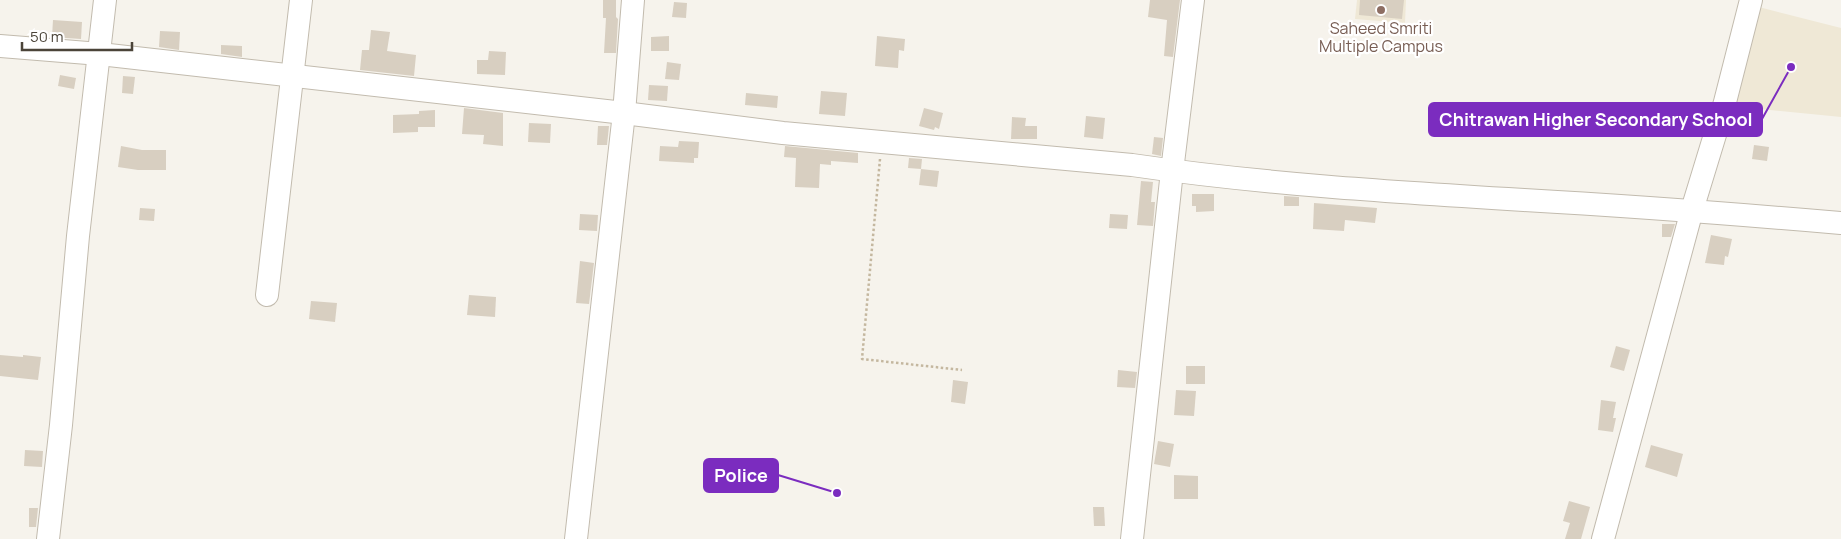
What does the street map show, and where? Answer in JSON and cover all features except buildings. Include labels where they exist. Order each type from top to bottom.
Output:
[{"type":"street","points":[[48,539],[61,425],[78,236],[105,0]]},
{"type":"street","points":[[268,295],[301,0]]},
{"type":"street","points":[[576,539],[624,113],[633,0]]},
{"type":"street","points":[[1132,539],[1172,171],[1193,0]]},
{"type":"street","points":[[1603,539],[1692,210],[1725,102],[1751,0]]},
{"type":"street","points":[[0,46],[100,54],[624,113],[783,133],[1132,165],[1172,171],[1343,188],[1692,210],[1841,223]]},
{"type":"path","points":[[882,142],[862,358],[962,370]]},
{"type":"shaded area","name":"Saheed Smriti Multiple Campus","points":[[1357,0],[1406,0],[1405,23],[1355,19]]},
{"type":"shaded area","points":[[1755,6],[1841,28],[1841,117],[1730,106]]},
{"type":"place","name":"Saheed Smriti Multiple Campus","points":[[1381,10]]},
{"type":"place","name":"Chitrawan Higher Secondary School","points":[[1791,67]]},
{"type":"place","name":"Police","points":[[837,493]]}]
